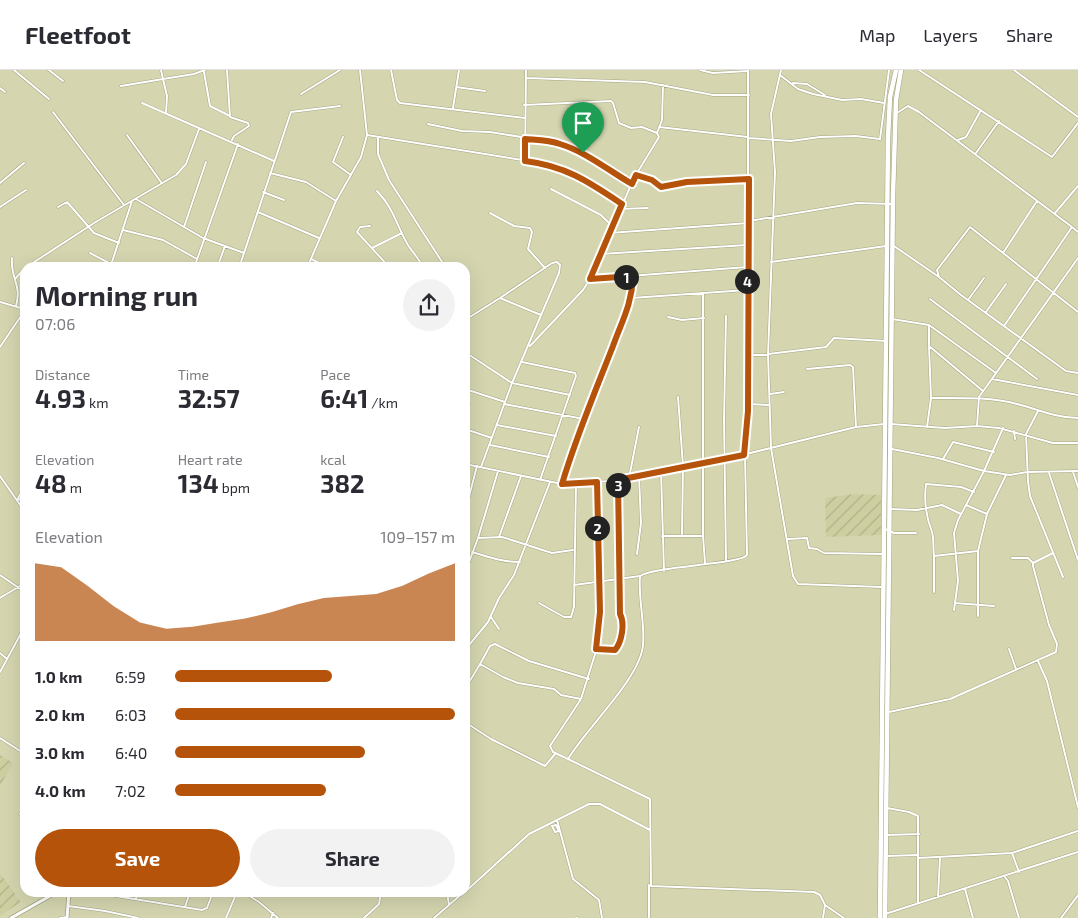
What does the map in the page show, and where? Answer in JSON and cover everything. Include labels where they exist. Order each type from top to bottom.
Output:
[{"type":"highway","points":[[885,916],[890,97],[896,70]]},
{"type":"highway","points":[[890,203],[901,70]]},
{"type":"highway","points":[[880,918],[882,587],[890,509],[886,341],[890,315]]},
{"type":"highway","points":[[880,769],[886,769]]},
{"type":"street","points":[[14,70],[49,99]]},
{"type":"street","points":[[49,70],[63,81]]},
{"type":"street","points":[[161,70],[167,96],[166,114]]},
{"type":"street","points":[[227,70],[230,116]]},
{"type":"street","points":[[301,94],[340,70]]},
{"type":"street","points":[[309,262],[336,201],[361,157],[367,135],[360,70]]},
{"type":"street","points":[[391,70],[399,102],[524,118]]},
{"type":"street","points":[[454,108],[459,70]]},
{"type":"street","points":[[525,161],[524,104],[526,70]]},
{"type":"street","points":[[574,585],[599,583],[706,563],[745,558],[748,553],[744,455],[747,404],[747,245],[749,222],[748,71],[713,73],[700,70]]},
{"type":"street","points":[[781,70],[771,114],[775,172],[768,354],[771,448],[796,583],[882,587]]},
{"type":"street","points":[[660,127],[772,140],[791,141],[828,136],[880,140],[882,136],[884,96],[889,70]]},
{"type":"street","points":[[919,70],[1052,157],[1078,123]]},
{"type":"street","points":[[1014,70],[1078,117]]},
{"type":"street","points":[[121,86],[205,71],[210,106],[248,123],[250,126],[234,136],[232,141]]},
{"type":"street","points":[[780,75],[804,92],[842,100],[861,99],[884,103]]},
{"type":"street","points":[[526,78],[645,82],[714,95],[749,95]]},
{"type":"street","points":[[793,83],[807,84],[827,97]]},
{"type":"street","points":[[530,346],[590,279],[619,209],[636,175],[658,139],[657,134],[662,120],[663,85]]},
{"type":"street","points":[[456,87],[485,91]]},
{"type":"street","points":[[0,88],[5,92]]},
{"type":"street","points":[[884,96],[890,97]]},
{"type":"street","points":[[524,104],[610,101],[613,103],[619,123],[631,128],[642,126],[657,134]]},
{"type":"street","points":[[142,103],[274,161]]},
{"type":"street","points":[[241,262],[291,112],[340,106]]},
{"type":"street","points":[[896,114],[910,106],[976,153],[1078,232]]},
{"type":"street","points":[[958,140],[966,137],[981,110]]},
{"type":"street","points":[[53,112],[124,205]]},
{"type":"street","points":[[976,153],[999,121]]},
{"type":"street","points":[[428,124],[559,143],[583,153],[632,184]]},
{"type":"street","points":[[583,153],[595,136],[596,127]]},
{"type":"street","points":[[34,262],[87,227],[161,182],[173,177],[184,167],[199,129]]},
{"type":"street","points":[[127,135],[161,182]]},
{"type":"street","points":[[367,135],[547,164],[580,176],[622,204]]},
{"type":"street","points":[[343,137],[333,162],[351,174]]},
{"type":"street","points":[[378,137],[378,154],[389,180],[442,262]]},
{"type":"street","points":[[197,262],[203,238],[238,144]]},
{"type":"street","points":[[0,183],[24,162]]},
{"type":"street","points":[[184,227],[206,162]]},
{"type":"street","points":[[270,173],[306,182],[336,201]]},
{"type":"street","points":[[636,175],[652,180],[661,187],[687,182],[749,179]]},
{"type":"street","points":[[1055,214],[1078,186]]},
{"type":"street","points":[[552,189],[601,215],[612,226]]},
{"type":"street","points":[[0,207],[26,190]]},
{"type":"street","points":[[263,192],[284,200]]},
{"type":"street","points":[[377,192],[391,208],[402,233],[419,262]]},
{"type":"street","points":[[134,200],[203,238],[244,253]]},
{"type":"street","points":[[113,262],[134,200]]},
{"type":"street","points":[[1003,254],[1037,201]]},
{"type":"street","points":[[58,207],[67,202],[94,233],[118,243]]},
{"type":"street","points":[[609,234],[749,222],[857,203],[890,203]]},
{"type":"street","points":[[619,209],[648,208]]},
{"type":"street","points":[[258,212],[319,238]]},
{"type":"street","points":[[490,213],[514,226],[530,228],[529,251],[545,268]]},
{"type":"street","points":[[370,226],[357,230],[385,262]]},
{"type":"street","points":[[931,271],[937,270],[970,227],[1078,312]]},
{"type":"street","points":[[1004,326],[1072,227]]},
{"type":"street","points":[[123,230],[163,240],[198,259]]},
{"type":"street","points":[[372,248],[402,233]]},
{"type":"street","points":[[600,254],[747,245]]},
{"type":"street","points":[[771,262],[890,245],[931,271],[1066,371],[1078,373]]},
{"type":"street","points":[[219,262],[225,246]]},
{"type":"street","points":[[90,253],[108,262]]},
{"type":"street","points":[[12,258],[12,274],[20,293],[16,306]]},
{"type":"street","points":[[977,426],[978,398],[1078,258]]},
{"type":"street","points":[[310,259],[317,262]]},
{"type":"street","points":[[470,317],[554,262],[560,265],[559,273],[530,346],[512,383],[481,467]]},
{"type":"street","points":[[590,279],[747,267]]},
{"type":"street","points":[[937,270],[939,277]]},
{"type":"street","points":[[15,279],[20,274]]},
{"type":"street","points":[[562,484],[584,419],[625,320],[631,298],[633,276]]},
{"type":"street","points":[[968,300],[984,278]]},
{"type":"street","points":[[986,312],[1006,284]]},
{"type":"street","points":[[631,298],[747,290]]},
{"type":"street","points":[[703,293],[703,536],[706,563]]},
{"type":"street","points":[[500,298],[541,315]]},
{"type":"street","points":[[930,299],[1037,379]]},
{"type":"street","points":[[0,302],[20,308]]},
{"type":"street","points":[[1075,310],[1078,306]]},
{"type":"street","points":[[890,315],[929,325],[996,373]]},
{"type":"street","points":[[726,316],[726,560]]},
{"type":"street","points":[[0,347],[20,317]]},
{"type":"street","points":[[668,317],[682,320],[704,318]]},
{"type":"street","points":[[927,427],[931,398],[929,325]]},
{"type":"street","points":[[747,356],[826,347],[837,338],[886,341]]},
{"type":"street","points":[[929,346],[983,391]]},
{"type":"street","points":[[470,355],[512,383],[570,395]]},
{"type":"street","points":[[522,362],[575,373],[576,376],[540,480]]},
{"type":"street","points":[[807,369],[850,365],[853,367],[856,427]]},
{"type":"street","points":[[992,379],[1078,396]]},
{"type":"street","points":[[470,391],[504,403],[584,419]]},
{"type":"street","points":[[770,394],[784,392]]},
{"type":"street","points":[[678,397],[683,466],[682,534]]},
{"type":"street","points":[[931,398],[978,398],[1017,404],[1055,416],[1078,418]]},
{"type":"street","points":[[747,404],[770,405]]},
{"type":"street","points":[[1038,410],[1026,434],[1030,496],[1063,577]]},
{"type":"street","points":[[470,465],[562,484],[618,480],[744,455],[856,427],[888,424],[927,427],[977,426],[1003,428],[1053,443],[1078,443]]},
{"type":"street","points":[[497,425],[556,436]]},
{"type":"street","points":[[629,478],[639,427]]},
{"type":"street","points":[[954,610],[958,580],[954,533],[961,514],[994,452],[1003,428]]},
{"type":"street","points":[[470,431],[492,438]]},
{"type":"street","points":[[1014,431],[1015,439]]},
{"type":"street","points":[[943,460],[952,442],[994,452]]},
{"type":"street","points":[[489,445],[549,457]]},
{"type":"street","points":[[890,449],[1006,475],[1027,472],[1078,471]]},
{"type":"street","points":[[470,493],[477,466]]},
{"type":"street","points":[[470,558],[478,538],[498,470]]},
{"type":"street","points":[[661,471],[664,571]]},
{"type":"street","points":[[1073,472],[1078,488]]},
{"type":"street","points":[[1049,473],[1078,560]]},
{"type":"street","points":[[978,616],[978,550],[987,514],[1006,475]]},
{"type":"street","points":[[0,476],[20,505]]},
{"type":"street","points":[[498,537],[521,476]]},
{"type":"street","points":[[637,554],[641,523],[639,476]]},
{"type":"street","points":[[596,649],[615,650],[624,622],[620,614],[618,480]]},
{"type":"street","points":[[470,644],[491,617],[520,562],[550,482]]},
{"type":"street","points":[[597,482],[600,612],[596,649],[589,679],[581,699],[550,746],[551,750],[555,753],[650,799],[650,918]]},
{"type":"street","points":[[539,604],[570,618],[573,610],[576,483]]},
{"type":"street","points":[[934,592],[932,533],[925,508],[926,484],[961,487],[974,492]]},
{"type":"street","points":[[16,500],[20,494]]},
{"type":"street","points":[[16,500],[20,499]]},
{"type":"street","points":[[890,509],[917,510],[942,505],[961,514]]},
{"type":"street","points":[[966,505],[987,514]]},
{"type":"street","points":[[887,530],[894,533],[916,533]]},
{"type":"street","points":[[662,536],[682,534],[703,536]]},
{"type":"street","points":[[478,538],[498,537],[552,553],[574,550]]},
{"type":"street","points":[[788,539],[807,538],[808,548],[817,549],[824,553],[884,554]]},
{"type":"street","points":[[934,556],[978,550]]},
{"type":"street","points":[[472,552],[505,562],[520,562]]},
{"type":"street","points":[[1033,563],[1053,553]]},
{"type":"street","points":[[887,712],[950,699],[1056,652],[1058,648],[1049,625],[1033,563],[1028,558],[1012,558]]},
{"type":"street","points":[[0,575],[20,590]]},
{"type":"street","points":[[568,759],[583,735],[600,718],[637,664],[643,646],[640,576]]},
{"type":"street","points":[[0,598],[20,586]]},
{"type":"street","points":[[954,603],[994,606]]},
{"type":"street","points":[[491,617],[499,628]]},
{"type":"street","points":[[0,672],[20,635]]},
{"type":"street","points":[[470,681],[490,646],[495,644],[529,661],[589,679]]},
{"type":"street","points":[[1009,649],[1016,669]]},
{"type":"street","points":[[0,654],[7,659]]},
{"type":"street","points":[[1038,661],[1047,681],[1078,808]]},
{"type":"street","points":[[480,664],[503,678],[518,683],[550,688],[561,695],[581,699]]},
{"type":"street","points":[[470,725],[545,766],[555,753]]},
{"type":"street","points":[[0,738],[20,751]]},
{"type":"street","points":[[470,887],[529,834],[589,804],[598,803],[650,830]]},
{"type":"street","points":[[886,808],[918,815],[918,903]]},
{"type":"street","points":[[557,820],[573,879],[598,900],[602,918]]},
{"type":"street","points":[[885,856],[940,858],[1012,853],[1078,832]]},
{"type":"street","points":[[885,835],[919,834]]},
{"type":"street","points":[[885,916],[918,903],[1078,852]]},
{"type":"street","points":[[1012,853],[1020,872]]},
{"type":"street","points":[[938,897],[940,858]]},
{"type":"street","points":[[1004,876],[1008,881],[1019,918]]},
{"type":"street","points":[[650,884],[653,886],[814,892],[820,895],[825,905],[844,918]]},
{"type":"street","points":[[965,888],[973,918]]},
{"type":"street","points":[[1062,918],[1078,895]]},
{"type":"street","points":[[11,918],[48,897]]},
{"type":"street","points":[[60,918],[67,918],[69,897]]},
{"type":"street","points":[[123,897],[205,909],[211,897]]},
{"type":"street","points":[[184,907],[188,897]]},
{"type":"street","points":[[226,918],[235,897]]},
{"type":"street","points":[[250,897],[278,918]]},
{"type":"street","points":[[364,918],[379,904],[380,897]]},
{"type":"street","points":[[448,897],[449,905]]},
{"type":"street","points":[[434,918],[459,897]]},
{"type":"street","points":[[823,918],[825,905]]},
{"type":"street","points":[[68,906],[96,909],[138,918]]},
{"type":"street","points":[[270,918],[272,913]]},
{"type":"shaded area","points":[[853,494],[881,495],[881,535],[826,537],[825,498]]},
{"type":"shaded area","points":[[0,755],[13,763],[0,786]]},
{"type":"shaded area","points":[[0,873],[21,902],[0,916]]},
{"type":"route","points":[[525,139],[559,143],[583,153],[632,184],[636,175],[652,180],[657,186],[661,187],[687,182],[749,179],[747,245],[748,411],[744,455],[618,480],[622,602],[620,614],[624,622],[619,644],[615,650],[596,649],[600,612],[597,555],[597,482],[562,484],[572,450],[614,343],[625,320],[633,290],[633,276],[590,279],[622,204],[580,176],[547,164],[525,161],[525,139]]}]
